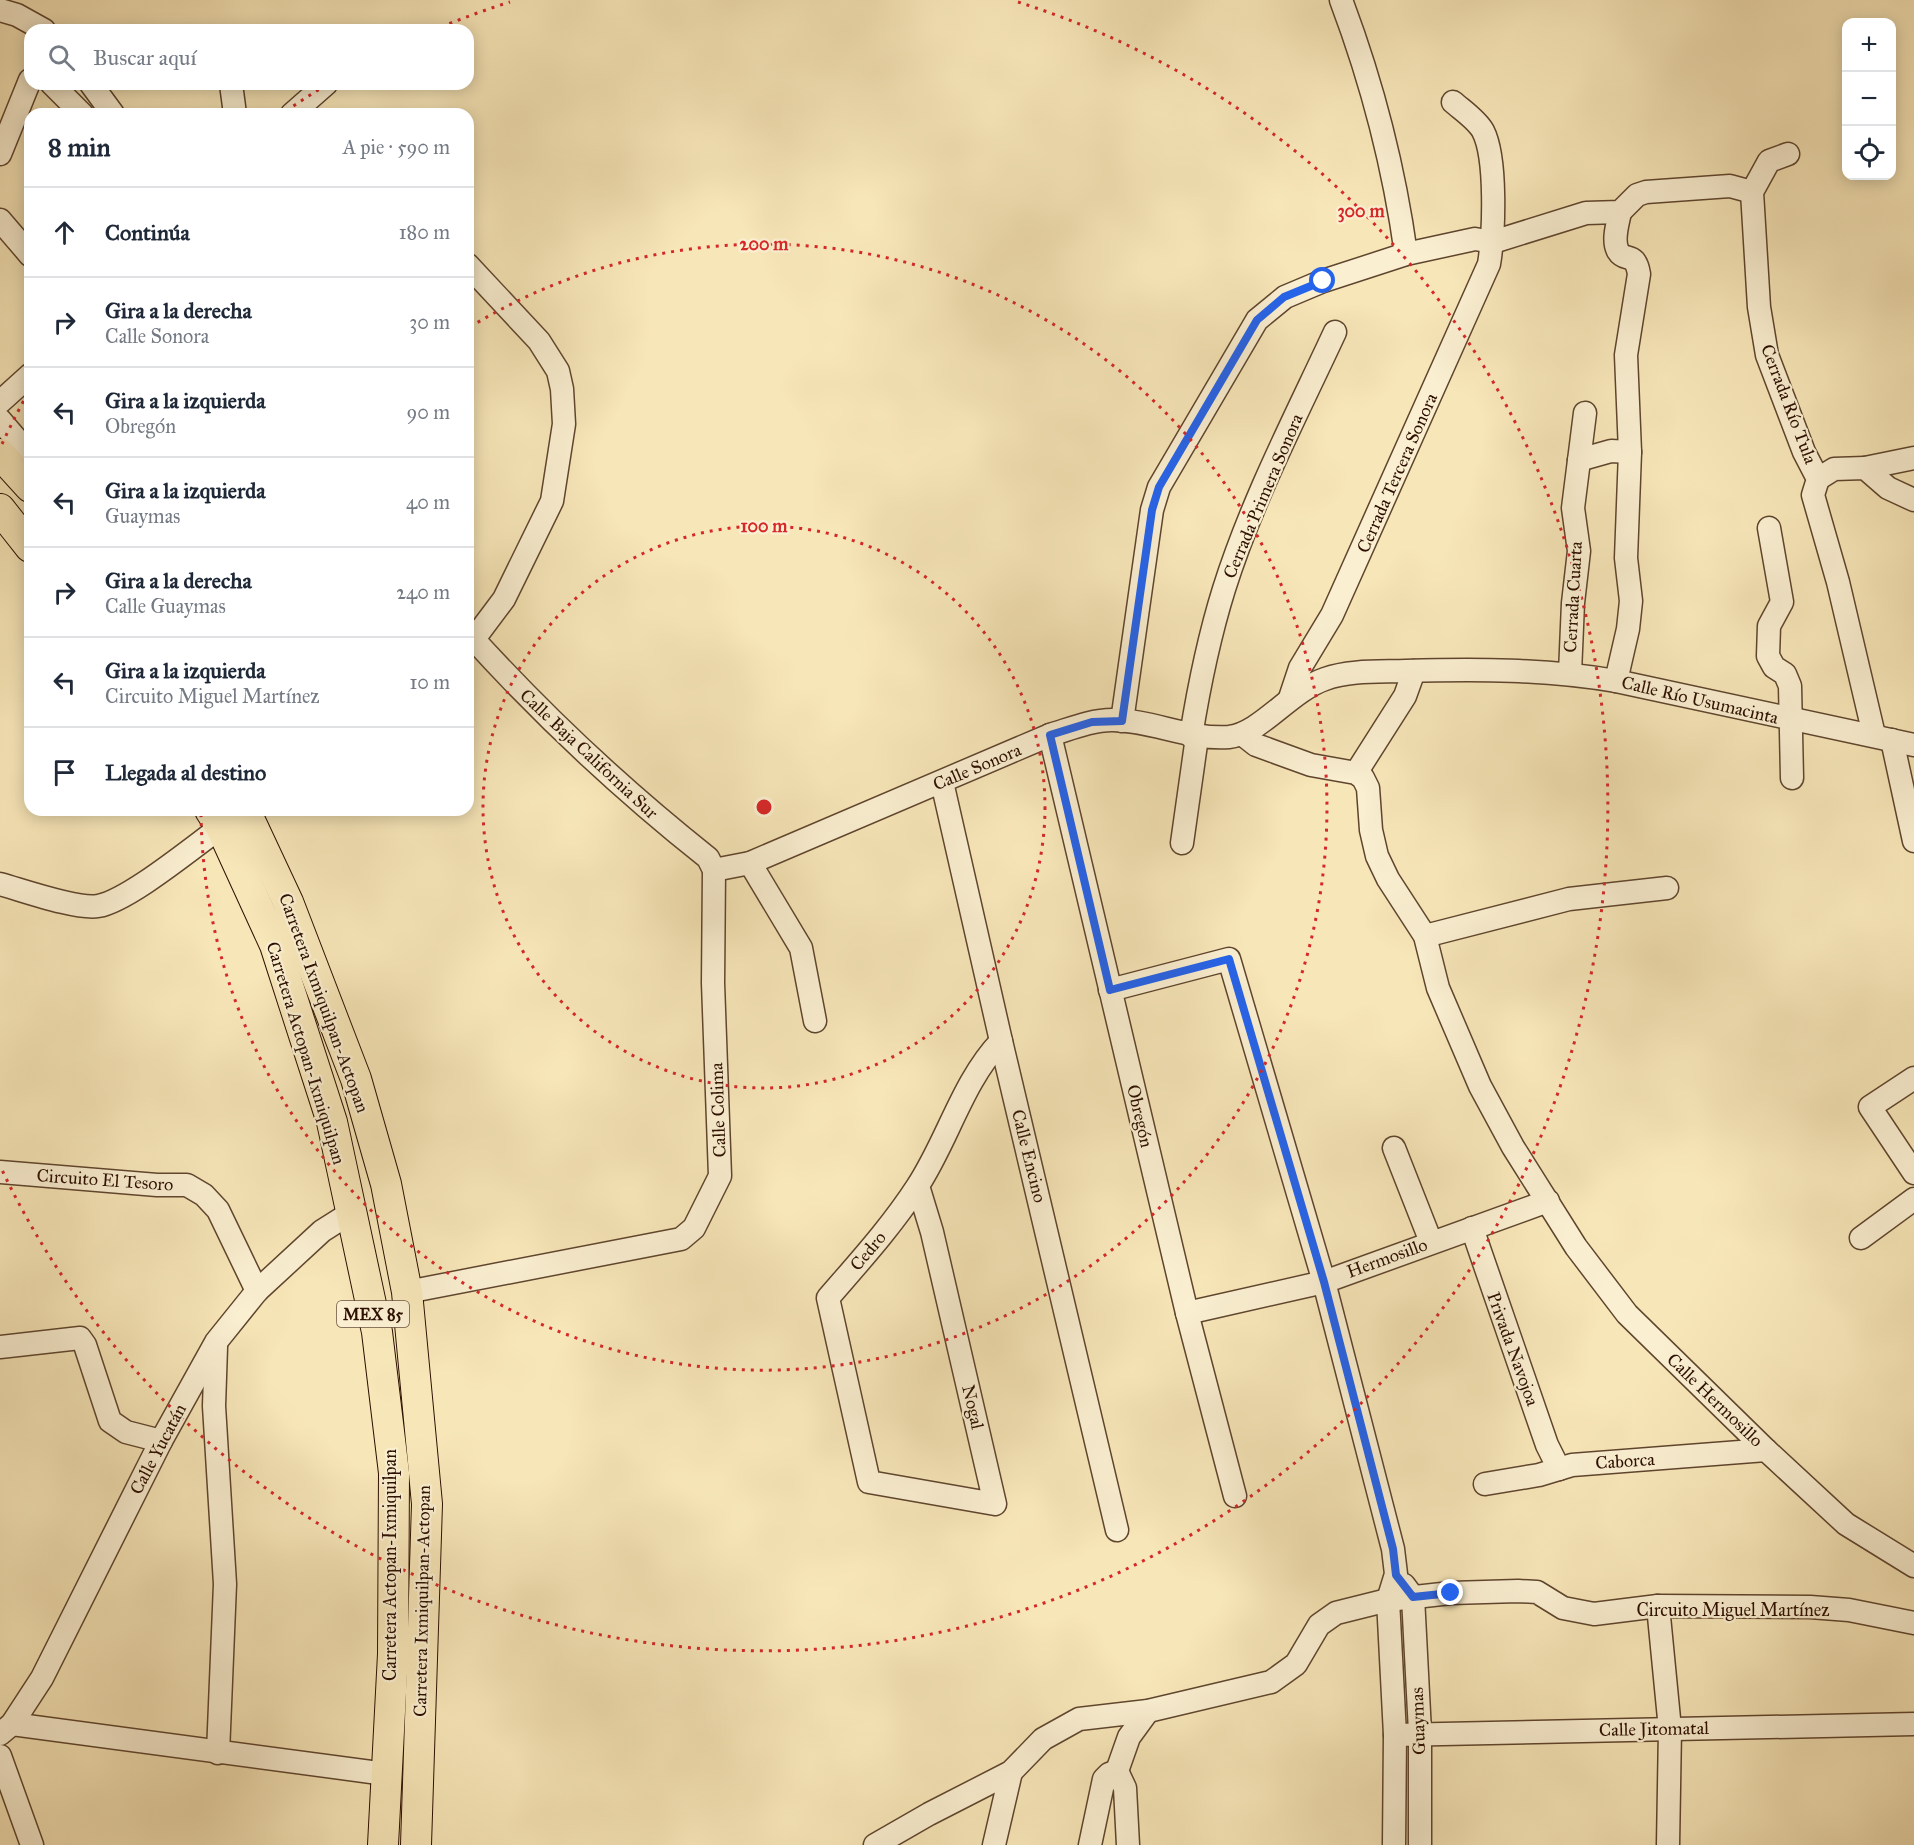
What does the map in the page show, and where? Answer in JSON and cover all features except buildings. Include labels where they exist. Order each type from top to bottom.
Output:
[{"type":"main road","points":[[0,454],[24,480]]},
{"type":"main road","points":[[0,509],[24,539]]},
{"type":"main road","name":"Carretera Ixmiquilpan-Actopan","points":[[248,816],[288,902],[356,1079],[386,1184],[406,1292],[427,1504],[416,1845]]},
{"type":"main road","name":"Carretera Actopan-Ixmiquilpan","points":[[216,819],[275,945],[332,1122],[377,1332],[394,1473],[393,1654],[383,1845]]},
{"type":"street","points":[[1341,0],[1357,42],[1379,128],[1388,146],[1406,254]]},
{"type":"street","points":[[0,10],[17,15],[33,24]]},
{"type":"street","points":[[0,154],[26,90]]},
{"type":"street","points":[[58,90],[76,108]]},
{"type":"street","points":[[95,90],[109,108]]},
{"type":"street","points":[[232,90],[234,108]]},
{"type":"street","points":[[299,108],[319,90]]},
{"type":"street","name":"Cerrada Tercera Sonora","points":[[1290,698],[1300,668],[1332,615],[1406,455],[1489,264],[1493,242],[1490,153],[1482,130],[1453,102]]},
{"type":"street","points":[[1616,681],[1628,629],[1631,601],[1626,558],[1630,452],[1626,355],[1639,274],[1637,262],[1633,257],[1621,254],[1617,250],[1615,240],[1620,212],[1637,195],[1646,192],[1730,186],[1752,192],[1768,162],[1788,154]]},
{"type":"street","name":"Cerrada Río Tula","points":[[1752,192],[1759,307],[1767,355],[1804,452],[1818,479],[1813,495],[1914,842]]},
{"type":"street","points":[[1122,721],[1151,521],[1159,487],[1257,320],[1284,297],[1323,281],[1406,254],[1475,239],[1493,242],[1586,213],[1620,212]]},
{"type":"street","points":[[0,220],[24,248]]},
{"type":"street","points":[[474,271],[539,341],[558,370],[562,389],[564,424],[552,501],[504,599],[474,633]]},
{"type":"street","name":"Cerrada Primera Sonora","points":[[1182,843],[1204,658],[1225,587],[1251,514],[1335,332]]},
{"type":"street","points":[[0,402],[24,380]]},
{"type":"street","name":"Cerrada Cuarta","points":[[1570,673],[1573,603],[1579,551],[1573,508],[1585,413]]},
{"type":"street","points":[[0,420],[24,448]]},
{"type":"street","points":[[1579,460],[1611,451],[1630,452]]},
{"type":"street","points":[[1818,479],[1834,469],[1864,468],[1914,458]]},
{"type":"street","points":[[1864,468],[1888,488],[1914,500]]},
{"type":"street","points":[[1769,528],[1782,602],[1769,626],[1768,656],[1774,667],[1788,678],[1792,778]]},
{"type":"street","name":"Calle Baja California Sur","points":[[474,639],[518,689],[635,800],[708,858],[714,870]]},
{"type":"street","name":"Calle Sonora","points":[[714,870],[750,863],[1050,735],[1092,722],[1122,721],[1194,736],[1231,737],[1250,732],[1290,698],[1328,678],[1365,672],[1484,670]]},
{"type":"street","name":"Calle Río Usumacinta","points":[[1484,670],[1570,673],[1616,681],[1914,745]]},
{"type":"street","points":[[1242,734],[1256,745],[1311,765],[1360,776],[1405,696],[1414,671]]},
{"type":"street","name":"Obregón","points":[[1050,735],[1187,1313],[1235,1496]]},
{"type":"street","name":"Calle Hermosillo","points":[[1360,776],[1368,788],[1371,830],[1377,856],[1425,936],[1438,988],[1480,1086],[1513,1147],[1576,1247],[1627,1314],[1766,1450],[1846,1524],[1914,1566]]},
{"type":"street","name":"Calle Encino","points":[[942,782],[1117,1530]]},
{"type":"street","points":[[0,884],[76,904],[97,907],[120,898],[216,819]]},
{"type":"street","points":[[750,863],[801,948],[815,1021]]},
{"type":"street","name":"Calle Colima","points":[[406,1292],[681,1239],[694,1228],[720,1176],[713,983],[714,870]]},
{"type":"street","points":[[1425,936],[1569,900],[1667,888]]},
{"type":"street","points":[[1110,990],[1229,959],[1324,1282],[1393,1549],[1396,1575],[1388,1600]]},
{"type":"street","name":"Cedro","points":[[869,1482],[828,1298],[880,1238],[918,1186],[983,1060],[1001,1041]]},
{"type":"street","points":[[1914,1078],[1870,1107],[1914,1173]]},
{"type":"street","points":[[1394,1148],[1431,1242]]},
{"type":"street","name":"Circuito El Tesoro","points":[[0,1172],[157,1185],[187,1185],[204,1195],[218,1210],[257,1291]]},
{"type":"street","name":"Nogal","points":[[869,1482],[995,1504],[932,1232],[918,1186]]},
{"type":"street","points":[[1861,1238],[1914,1199]]},
{"type":"street","name":"Hermosillo","points":[[1187,1313],[1324,1282],[1548,1201]]},
{"type":"street","name":"Calle Yucatán","points":[[6,1729],[42,1678],[161,1441],[216,1342],[257,1291],[322,1231],[352,1212]]},
{"type":"street","name":"Privada Navojoa","points":[[1472,1228],[1524,1380],[1559,1469]]},
{"type":"street","points":[[0,1347],[80,1338],[85,1345],[110,1421],[126,1432],[161,1441]]},
{"type":"street","points":[[216,1342],[214,1406],[225,1584],[218,1753]]},
{"type":"street","name":"Caborca","points":[[1485,1484],[1572,1465],[1766,1450]]},
{"type":"street","points":[[1396,1575],[1413,1597]]},
{"type":"street","name":"Circuito Miguel Martínez","points":[[875,1845],[1011,1772],[1043,1739],[1078,1719],[1148,1711],[1271,1682],[1296,1664],[1319,1625],[1336,1613],[1388,1600],[1518,1591],[1538,1592],[1563,1608],[1594,1614],[1658,1606],[1810,1607],[1849,1610],[1914,1623]]},
{"type":"street","name":"Guaymas","points":[[1413,1597],[1420,1732],[1420,1845]]},
{"type":"street","name":"Guaymas","points":[[1388,1600],[1395,1735],[1394,1845]]},
{"type":"street","points":[[1658,1606],[1670,1730],[1668,1845]]},
{"type":"street","points":[[1128,1845],[1125,1788],[1117,1772],[1129,1737],[1148,1711]]},
{"type":"street","name":"Calle Jitomatal","points":[[1395,1735],[1420,1732],[1670,1730],[1914,1724]]},
{"type":"street","points":[[6,1729],[386,1774]]},
{"type":"street","points":[[0,1756],[32,1845]]},
{"type":"street","points":[[994,1845],[1011,1772]]},
{"type":"street","points":[[1089,1845],[1104,1779],[1109,1774],[1117,1772]]},
{"type":"route","points":[[1323,281],[1284,297],[1257,320],[1159,487],[1152,510],[1122,721],[1092,722],[1050,735],[1110,990],[1229,959],[1324,1282],[1393,1549],[1396,1575],[1413,1597],[1451,1593]]}]
